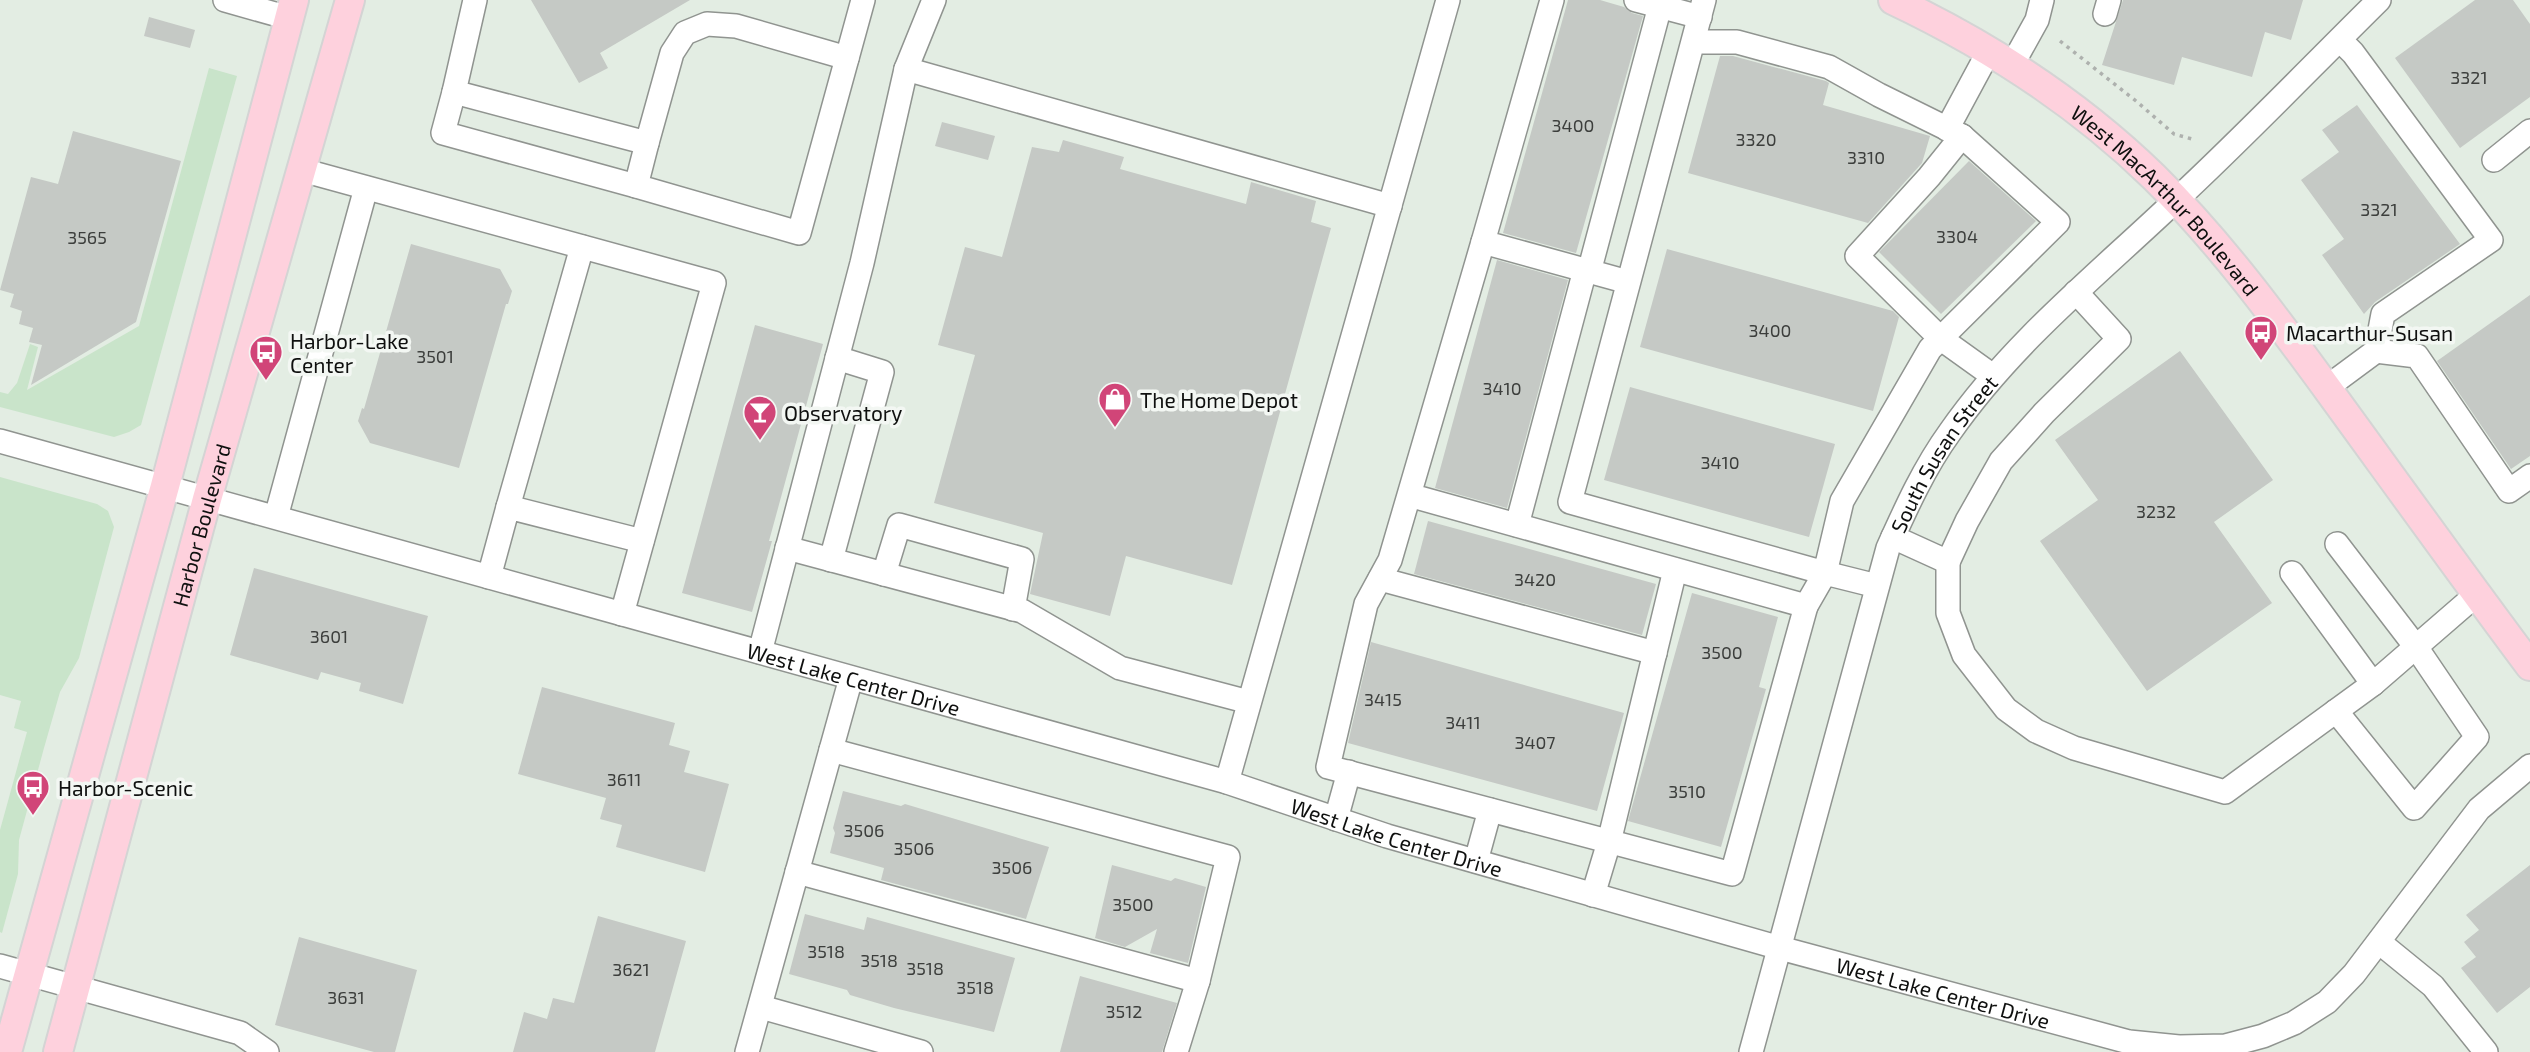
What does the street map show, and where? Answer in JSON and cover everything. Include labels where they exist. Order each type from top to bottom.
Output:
[{"type":"main road","name":"Harbor Boulevard","points":[[58,1052],[207,499],[350,0]]},
{"type":"main road","name":"West MacArthur Boulevard","points":[[1893,0],[1937,20],[2063,99],[2106,134],[2177,200],[2267,306],[2530,666]]},
{"type":"main road","points":[[8,1052],[165,486],[292,9]]},
{"type":"street","points":[[225,0],[292,9]]},
{"type":"street","points":[[475,0],[443,133],[799,233],[863,0]]},
{"type":"street","points":[[760,652],[862,263],[906,69],[934,0]]},
{"type":"street","points":[[1227,782],[1448,0]]},
{"type":"street","points":[[1552,0],[1390,560],[1366,604],[1328,766],[1732,874],[1806,606],[1825,573],[1842,501],[1930,349],[2058,222],[1954,133],[1829,66],[1737,42],[1693,42]]},
{"type":"street","points":[[1636,0],[1660,6],[1702,9],[1570,502],[1877,586]]},
{"type":"street","points":[[1993,376],[1940,338],[1857,256],[1929,177],[2001,58],[2037,20],[2042,0]]},
{"type":"street","name":"South Susan Street","points":[[1751,1052],[1877,586],[1893,537],[1917,484],[1950,432],[1993,376],[2076,292],[2177,200],[2340,40],[2376,1]]},
{"type":"street","points":[[1517,525],[1660,6]]},
{"type":"street","points":[[636,186],[672,53],[685,33],[707,24],[736,26],[847,58]]},
{"type":"street","points":[[2326,388],[2376,351],[2383,314],[2491,240],[2353,53],[2340,40]]},
{"type":"street","points":[[906,69],[1390,206]]},
{"type":"street","points":[[454,92],[647,143]]},
{"type":"street","points":[[2494,160],[2530,131]]},
{"type":"street","points":[[302,170],[713,283],[622,614]]},
{"type":"street","points":[[276,517],[366,188]]},
{"type":"street","points":[[1483,242],[1628,282]]},
{"type":"street","points":[[489,577],[582,247]]},
{"type":"street","points":[[2076,292],[2119,339],[2044,413],[2001,461],[1967,521],[1948,562],[1948,612],[1965,655],[2006,709],[2036,731],[2074,748],[2225,792],[2373,684],[2477,594]]},
{"type":"street","points":[[2376,351],[2417,356],[2509,491],[2530,476]]},
{"type":"street","points":[[831,560],[882,372],[837,358]]},
{"type":"street","name":"West Lake Center Drive","points":[[0,441],[1227,782],[1387,836],[1780,948],[2129,1042],[2179,1047],[2225,1045],[2263,1037],[2294,1023],[2327,1002],[2354,974],[2479,809],[2530,766]]},
{"type":"street","points":[[1409,495],[1806,606]]},
{"type":"street","points":[[508,507],[642,541]]},
{"type":"street","points":[[884,574],[899,525],[1022,559],[1013,609]]},
{"type":"street","points":[[1893,537],[1948,562]]},
{"type":"street","points":[[2336,711],[2414,808],[2477,737],[2416,647],[2337,544]]},
{"type":"street","points":[[787,548],[1022,611],[1120,668],[1249,702]]},
{"type":"street","points":[[1593,895],[1609,842],[1675,570]]},
{"type":"street","points":[[2292,573],[2373,684]]},
{"type":"street","points":[[1380,579],[1655,653]]},
{"type":"street","points":[[747,1052],[851,678]]},
{"type":"street","points":[[831,750],[1228,857],[1198,982],[1176,1052]]},
{"type":"street","points":[[1336,819],[1349,772]]},
{"type":"street","points":[[1476,861],[1490,810]]},
{"type":"street","points":[[797,872],[1198,982]]},
{"type":"street","points":[[2379,942],[2433,986],[2486,1052]]},
{"type":"street","points":[[0,965],[240,1033],[244,1045],[267,1052]]},
{"type":"street","points":[[761,1007],[921,1052]]},
{"type":"path","points":[[2060,41],[2136,100],[2174,134],[2192,139]]},
{"type":"shaded area","points":[[0,0],[2530,0],[2530,1052],[0,1052]]},
{"type":"green space","points":[[209,68],[237,76],[141,425],[114,437],[0,407],[0,392],[8,394],[17,383],[30,344],[38,347],[27,390],[139,326]]},
{"type":"green space","points":[[0,477],[97,504],[108,511],[114,527],[79,658],[60,692],[44,748],[19,840],[18,874],[2,933],[0,830],[27,732],[14,728],[21,701],[0,695]]},
{"type":"building","points":[[531,0],[690,0],[600,53],[608,68],[579,83]]},
{"type":"building","points":[[1568,0],[1600,0],[1643,16],[1576,253],[1503,233]]},
{"type":"building","points":[[2123,0],[2303,0],[2291,40],[2265,32],[2252,77],[2182,57],[2174,85],[2102,65]]},
{"type":"building","points":[[2475,0],[2513,0],[2530,24],[2530,97],[2460,148],[2395,58]]},
{"type":"building","points":[[149,17],[195,30],[190,48],[144,36]]},
{"type":"building","points":[[1720,56],[1733,56],[1826,81],[1829,83],[1823,105],[1930,136],[1922,163],[1868,223],[1688,173]]},
{"type":"building","points":[[2357,105],[2460,244],[2375,302],[2364,314],[2322,255],[2344,239],[2301,180],[2339,152],[2322,130]]},
{"type":"building","points":[[942,122],[995,136],[988,160],[935,146]]},
{"type":"building","points":[[73,131],[181,161],[136,322],[31,385],[42,345],[29,342],[33,328],[19,324],[22,311],[10,307],[14,294],[0,290],[31,177],[58,184]]},
{"type":"building","name":"The Home Depot","points":[[1063,140],[1124,157],[1120,169],[1246,204],[1251,182],[1316,201],[1311,222],[1331,228],[1232,585],[1126,556],[1110,616],[1030,594],[1043,533],[934,503],[975,355],[938,345],[965,247],[1002,257],[1032,147],[1059,152]]},
{"type":"building","points":[[1969,161],[2036,221],[1941,314],[1879,252]]},
{"type":"building","points":[[411,244],[500,269],[512,291],[459,468],[370,443],[358,421],[362,408],[364,409]]},
{"type":"building","points":[[1667,249],[1893,311],[1899,317],[1873,411],[1640,347]]},
{"type":"building","points":[[1497,260],[1568,280],[1507,508],[1435,488]]},
{"type":"building","points":[[2530,295],[2530,456],[2511,469],[2437,361]]},
{"type":"building","name":"Observatory","points":[[755,325],[823,344],[752,612],[682,593]]},
{"type":"building","points":[[2180,351],[2273,480],[2214,522],[2272,603],[2147,691],[2040,541],[2098,500],[2055,440]]},
{"type":"building","points":[[1630,387],[1835,444],[1809,537],[1604,480]]},
{"type":"building","points":[[1428,521],[1656,584],[1642,635],[1414,574]]},
{"type":"building","points":[[254,568],[428,616],[403,704],[359,691],[361,683],[321,672],[318,680],[230,655]]},
{"type":"building","points":[[1692,593],[1778,617],[1759,687],[1766,689],[1721,847],[1628,821]]},
{"type":"building","points":[[1371,642],[1624,713],[1597,811],[1348,743]]},
{"type":"building","points":[[542,687],[675,723],[669,745],[690,751],[684,772],[729,784],[705,872],[616,847],[622,825],[600,819],[606,798],[518,774]]},
{"type":"building","points":[[843,791],[901,806],[905,804],[1049,847],[1026,919],[881,880],[884,868],[830,853],[835,833],[833,828]]},
{"type":"building","points":[[1112,865],[1171,881],[1175,878],[1206,887],[1188,963],[1150,953],[1157,929],[1125,947],[1095,938]]},
{"type":"building","points":[[2530,865],[2530,987],[2497,1013],[2461,968],[2476,957],[2464,942],[2479,930],[2466,915]]},
{"type":"building","points":[[805,914],[864,930],[867,917],[1015,958],[994,1032],[894,1008],[850,995],[847,990],[789,974]]},
{"type":"building","points":[[598,916],[686,941],[655,1052],[513,1052],[524,1012],[547,1019],[553,998],[574,1003]]},
{"type":"building","points":[[299,937],[417,970],[395,1052],[374,1052],[275,1025]]},
{"type":"building","points":[[1080,976],[1177,1003],[1162,1052],[1060,1052]]},
{"type":"place","name":"Macarthur-Susan","points":[[2261,362]]},
{"type":"place","name":"Harbor-Lake Center","points":[[266,382]]},
{"type":"place","name":"The Home Depot","points":[[1115,429]]},
{"type":"place","name":"Observatory","points":[[760,442]]},
{"type":"place","name":"Harbor-Scenic","points":[[33,817]]}]
